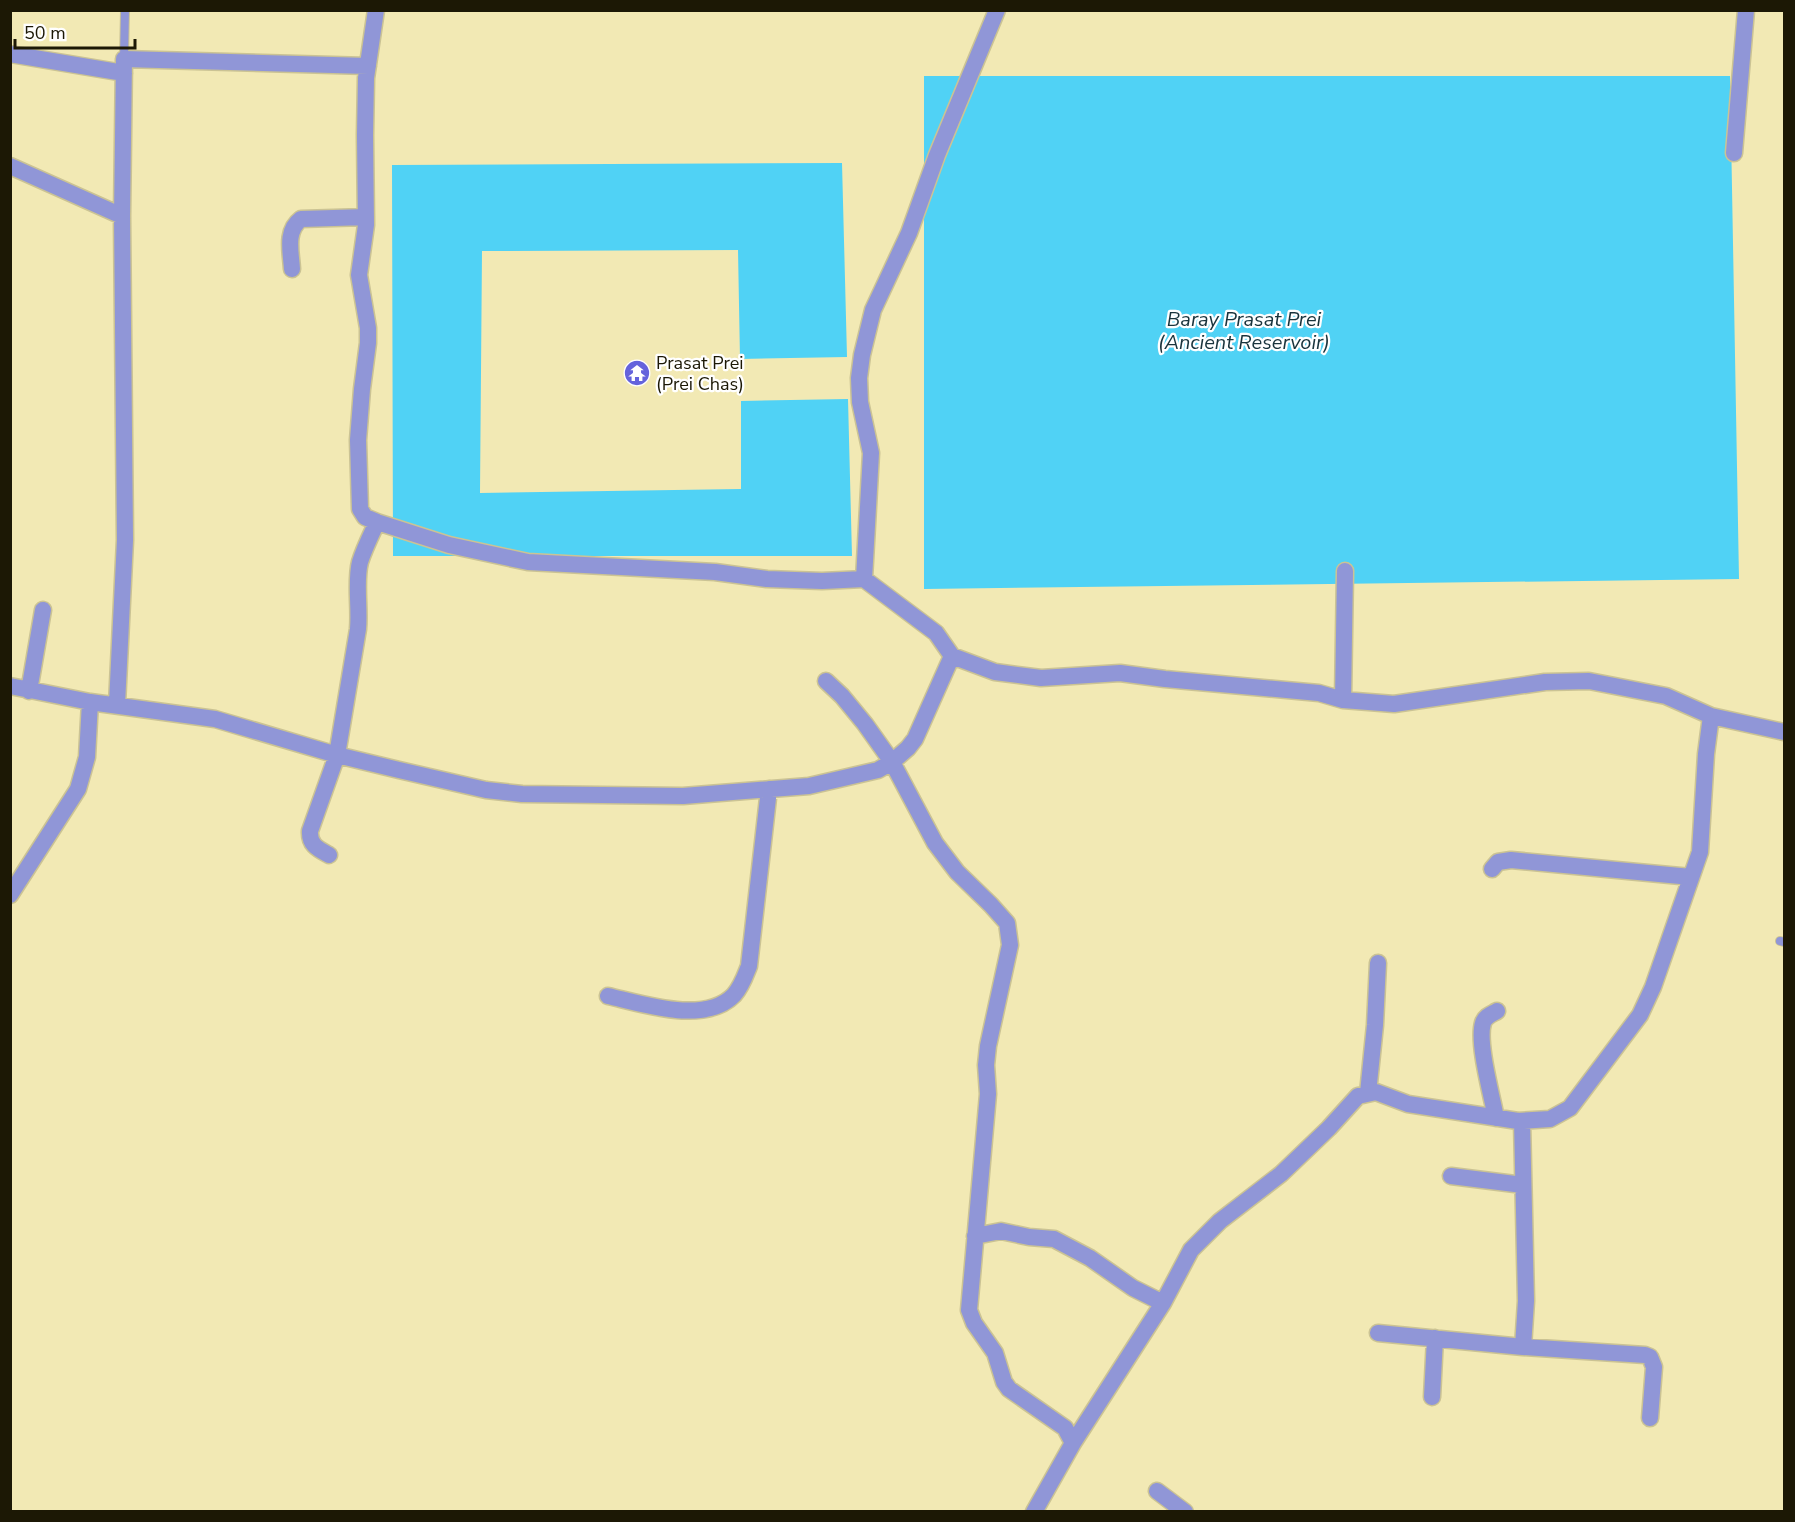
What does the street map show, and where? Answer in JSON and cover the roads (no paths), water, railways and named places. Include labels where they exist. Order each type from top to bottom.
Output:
[{"type":"street","points":[[376,10],[368,66],[365,135],[366,217],[359,275],[368,328],[358,440],[360,509],[365,517],[449,545],[528,561],[715,572],[767,579],[822,581],[864,579],[936,633],[952,656],[995,672],[1041,678],[1120,673],[1319,693],[1343,700],[1394,704],[1545,682],[1589,681],[1666,696],[1711,716],[1785,732]]},
{"type":"street","points":[[864,579],[870,453],[860,402],[859,378],[867,333],[873,310],[909,233],[937,155],[997,10]]},
{"type":"street","points":[[1734,153],[1746,10]]},
{"type":"street","points":[[10,54],[124,66],[368,66]]},
{"type":"street","points":[[117,704],[125,540],[122,216],[124,66]]},
{"type":"street","points":[[10,166],[122,216]]},
{"type":"street","points":[[292,269],[290,241],[293,228],[301,219],[366,217]]},
{"type":"street","points":[[329,855],[316,848],[309,836],[337,755],[358,629],[360,562],[377,522]]},
{"type":"street","points":[[1343,700],[1345,571]]},
{"type":"street","points":[[29,691],[43,610]]},
{"type":"street","points":[[10,686],[90,702],[215,719],[337,755],[486,790],[522,794],[683,796],[809,786],[878,770],[892,762],[915,739],[952,656]]},
{"type":"street","points":[[825,681],[842,696],[892,762],[935,843],[957,872],[1003,918],[1009,932],[1010,945],[988,1046],[986,1065],[988,1094],[969,1310],[974,1323],[995,1353],[1004,1382],[1009,1389],[1065,1428],[1073,1443]]},
{"type":"street","points":[[10,896],[78,789],[87,757],[90,702]]},
{"type":"street","points":[[1034,1512],[1073,1443],[1163,1303],[1191,1250],[1220,1221],[1281,1174],[1329,1128],[1358,1096],[1376,1092],[1408,1104],[1522,1120],[1550,1119],[1570,1108],[1640,1015],[1653,987],[1700,852],[1706,754],[1711,716]]},
{"type":"street","points":[[608,996],[669,1009],[698,1011],[734,996],[743,982],[748,966],[769,789]]},
{"type":"street","points":[[1492,869],[1498,862],[1511,860],[1691,877]]},
{"type":"street","points":[[1368,1093],[1378,963]]},
{"type":"street","points":[[1496,1118],[1482,1034],[1486,1017],[1497,1011]]},
{"type":"street","points":[[1522,1120],[1526,1301],[1523,1347]]},
{"type":"street","points":[[1451,1176],[1523,1185]]},
{"type":"street","points":[[975,1236],[1001,1231],[1054,1239],[1090,1258],[1133,1288],[1163,1303]]},
{"type":"street","points":[[1378,1333],[1523,1347],[1645,1355],[1650,1357],[1654,1366],[1650,1418]]},
{"type":"street","points":[[1432,1397],[1435,1338]]},
{"type":"street","points":[[1157,1491],[1185,1512]]},
{"type":"lane","points":[[124,66],[125,10]]},
{"type":"water","name":"Baray Prasat Prei (Ancient Reservoir)","points":[[924,76],[1730,76],[1739,579],[924,589]]},
{"type":"water","points":[[842,163],[847,357],[740,359],[738,250],[482,251],[480,493],[741,489],[741,401],[848,399],[852,556],[393,556],[392,165]]},
{"type":"place","name":"Prasat Prei (Prei Chas)","points":[[637,373]]}]
